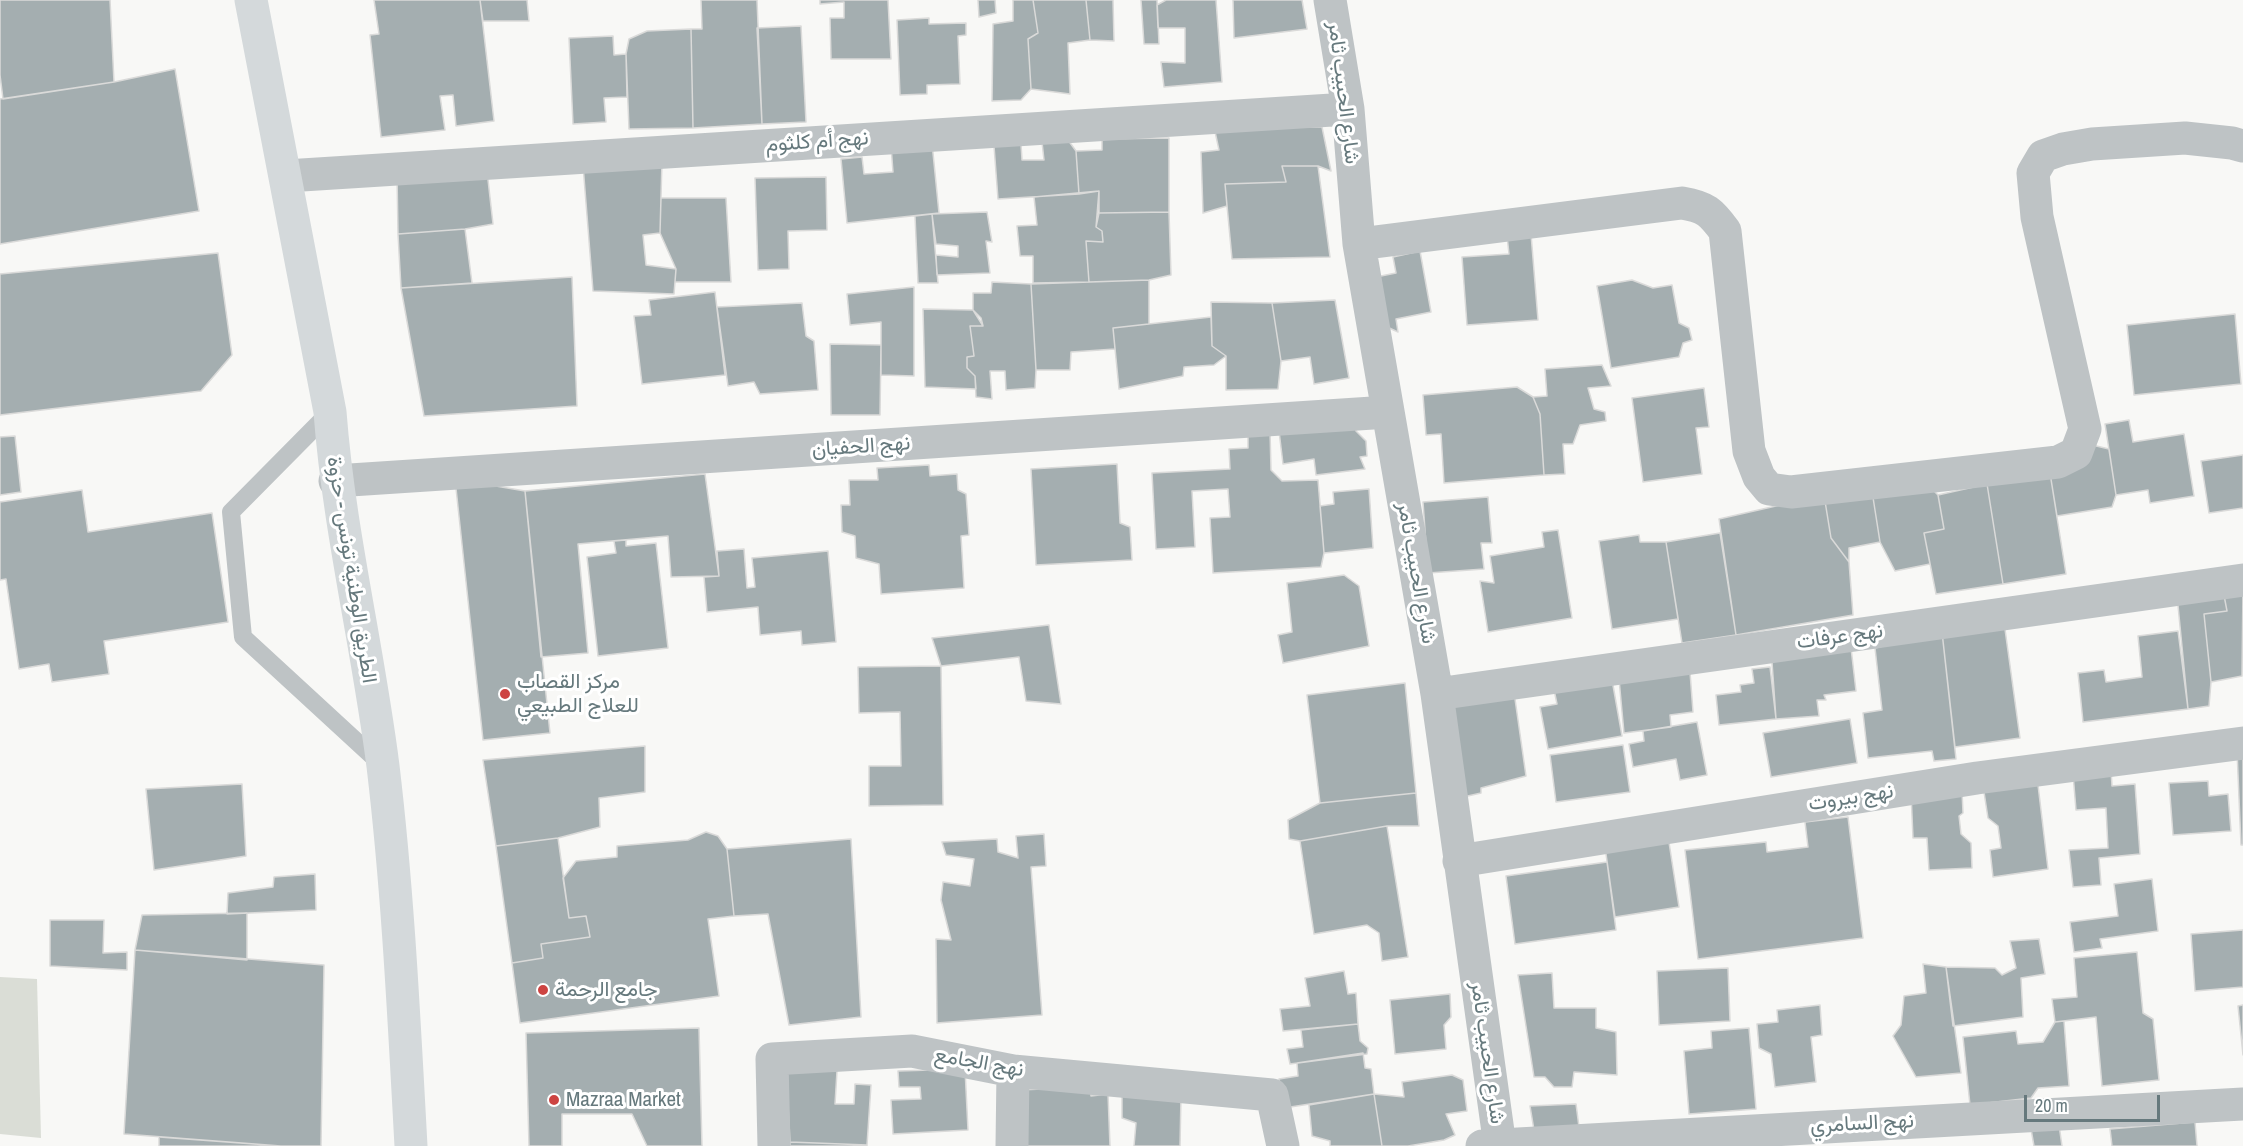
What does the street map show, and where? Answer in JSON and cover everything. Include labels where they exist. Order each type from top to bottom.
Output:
[{"type":"main road","name":"الطريق الوطنية تونس - حزوة","points":[[251,0],[330,412],[335,481],[382,765],[400,965],[411,1146]]},
{"type":"street","name":"شارع الحبيب ثامر","points":[[1330,0],[1348,108],[1359,244],[1437,694],[1494,1145]]},
{"type":"street","name":"نهج أم كلثوم","points":[[286,176],[1348,108]]},
{"type":"street","points":[[1359,244],[1682,203],[1702,206],[1715,217],[1725,231],[1749,451],[1759,477],[1769,489],[1791,492],[2058,462],[2076,453],[2085,429],[2037,217],[2033,172],[2043,156],[2063,149],[2092,144],[2185,138],[2232,143],[2243,147]]},
{"type":"street","name":"نهج الحفيان","points":[[335,481],[1388,412]]},
{"type":"street","name":"نهج عرفات","points":[[1437,694],[2243,579]]},
{"type":"street","name":"نهج بيروت","points":[[1459,861],[1977,778],[2243,743]]},
{"type":"street","name":"نهج الجامع","points":[[774,1146],[772,1059],[912,1051],[1013,1071],[1272,1095],[1283,1146]]},
{"type":"street","points":[[1012,1146],[1013,1071]]},
{"type":"street","name":"نهج السامري","points":[[1494,1145],[2243,1104]]},
{"type":"lane","points":[[330,412],[231,512],[243,637],[382,765]]},
{"type":"shaded area","points":[[0,977],[37,979],[41,1138],[0,1134]]},
{"type":"building","points":[[0,0],[110,0],[114,82],[3,99],[0,75]]},
{"type":"building","points":[[374,0],[480,0],[494,121],[456,126],[453,95],[440,96],[445,130],[381,137],[370,35],[379,34]]},
{"type":"building","points":[[480,0],[527,0],[529,21],[483,21]]},
{"type":"building","points":[[701,0],[757,0],[762,124],[693,128],[691,29],[702,29]]},
{"type":"building","points":[[820,0],[888,0],[891,59],[831,59],[830,18],[844,18],[844,2],[820,4]]},
{"type":"building","points":[[978,0],[995,0],[996,13],[979,17]]},
{"type":"building","points":[[1013,0],[1033,0],[1038,33],[1028,39],[1031,89],[1021,100],[992,101],[993,24],[1013,21]]},
{"type":"building","points":[[1033,0],[1086,0],[1090,40],[1068,43],[1070,94],[1031,89],[1028,39],[1038,33]]},
{"type":"building","points":[[1086,0],[1113,0],[1114,41],[1090,40]]},
{"type":"building","points":[[1141,0],[1157,0],[1159,44],[1144,44]]},
{"type":"building","points":[[1166,0],[1216,0],[1222,82],[1164,87],[1161,62],[1185,63],[1185,28],[1158,28],[1157,5]]},
{"type":"building","points":[[1233,0],[1302,0],[1307,29],[1234,38]]},
{"type":"building","points":[[929,18],[929,24],[966,23],[966,35],[958,36],[960,84],[927,85],[927,94],[900,95],[897,20]]},
{"type":"building","points":[[801,26],[806,122],[762,124],[757,28]]},
{"type":"building","points":[[691,29],[693,128],[629,129],[626,54],[629,39],[647,31]]},
{"type":"building","points":[[613,36],[614,55],[626,54],[627,97],[604,98],[606,122],[573,124],[569,38]]},
{"type":"building","points":[[175,69],[199,211],[0,244],[0,99],[114,82]]},
{"type":"building","points":[[1214,127],[1322,127],[1331,171],[1318,166],[1282,166],[1286,182],[1225,184],[1227,206],[1203,213],[1201,152],[1219,150]]},
{"type":"building","points":[[1169,138],[1169,212],[1099,213],[1099,191],[1079,194],[1076,151],[1102,150],[1102,139]]},
{"type":"building","points":[[1068,140],[1076,151],[1079,194],[998,199],[994,146],[1021,144],[1022,160],[1044,160],[1042,142]]},
{"type":"building","points":[[932,143],[939,213],[847,223],[841,159],[862,157],[864,174],[893,172],[891,146]]},
{"type":"building","points":[[662,161],[660,233],[643,235],[646,265],[676,269],[674,294],[593,291],[583,165]]},
{"type":"building","points":[[1282,166],[1318,166],[1330,257],[1232,259],[1225,184],[1286,182]]},
{"type":"building","points":[[487,171],[493,224],[465,229],[398,234],[397,175]]},
{"type":"building","points":[[826,177],[827,230],[788,231],[789,269],[758,270],[755,178]]},
{"type":"building","points":[[1099,191],[1096,227],[1102,231],[1103,242],[1086,241],[1089,282],[1033,283],[1033,256],[1020,256],[1017,226],[1037,225],[1034,197]]},
{"type":"building","points":[[661,198],[726,198],[731,282],[675,282],[676,269],[660,233]]},
{"type":"building","points":[[987,212],[992,242],[986,241],[990,273],[937,275],[936,255],[958,257],[958,246],[936,244],[932,214]]},
{"type":"building","points":[[1169,212],[1171,275],[1149,280],[1089,282],[1086,241],[1103,242],[1102,231],[1096,227],[1099,213]]},
{"type":"building","points":[[932,214],[938,283],[918,283],[915,216]]},
{"type":"building","points":[[465,229],[472,283],[401,288],[398,234]]},
{"type":"building","points":[[1531,234],[1538,320],[1467,325],[1462,257],[1509,254],[1507,236]]},
{"type":"building","points":[[1420,251],[1431,312],[1396,319],[1398,332],[1387,327],[1376,277],[1396,273],[1393,257]]},
{"type":"building","points":[[218,253],[232,355],[201,391],[0,415],[0,274]]},
{"type":"building","points":[[572,277],[577,406],[424,416],[401,288]]},
{"type":"building","points":[[1149,280],[1149,324],[1113,328],[1115,349],[1071,352],[1070,370],[1036,370],[1031,284]]},
{"type":"building","points":[[1632,280],[1653,288],[1672,285],[1679,323],[1689,328],[1692,340],[1683,343],[1679,357],[1611,368],[1597,286]]},
{"type":"building","points":[[992,282],[1031,284],[1036,370],[1035,388],[1006,390],[1005,371],[990,371],[992,399],[976,397],[975,376],[967,368],[967,357],[974,356],[970,326],[983,326],[973,310],[973,293],[991,293]]},
{"type":"building","points":[[914,287],[914,376],[881,375],[881,322],[850,325],[847,294]]},
{"type":"building","points":[[715,292],[725,375],[642,384],[634,316],[651,315],[649,300]]},
{"type":"building","points":[[1335,300],[1349,378],[1314,384],[1310,357],[1281,361],[1272,303]]},
{"type":"building","points":[[1211,302],[1272,303],[1281,361],[1278,389],[1226,390],[1226,356],[1212,346]]},
{"type":"building","points":[[802,303],[806,336],[814,341],[818,390],[760,394],[754,382],[728,386],[717,307]]},
{"type":"building","points":[[923,309],[973,310],[981,318],[983,326],[970,326],[974,356],[967,357],[967,368],[975,376],[976,389],[925,387]]},
{"type":"building","points":[[2235,314],[2241,384],[2134,395],[2127,325]]},
{"type":"building","points":[[1211,317],[1212,346],[1226,356],[1214,365],[1184,367],[1183,376],[1119,389],[1113,328]]},
{"type":"building","points":[[830,344],[881,345],[880,415],[831,415]]},
{"type":"building","points":[[1602,365],[1611,386],[1588,388],[1594,409],[1605,412],[1606,421],[1580,425],[1573,444],[1563,444],[1565,474],[1544,475],[1540,414],[1533,397],[1547,396],[1545,369]]},
{"type":"building","points":[[1517,387],[1533,397],[1540,414],[1544,475],[1444,483],[1441,434],[1426,435],[1423,395]]},
{"type":"building","points":[[1704,388],[1709,427],[1696,428],[1702,474],[1643,482],[1632,398]]},
{"type":"building","points":[[2129,420],[2133,442],[2184,434],[2194,496],[2150,503],[2148,490],[2116,495],[2105,424]]},
{"type":"building","points":[[1354,421],[1356,431],[1366,441],[1367,456],[1360,457],[1365,469],[1316,475],[1314,459],[1283,464],[1279,431]]},
{"type":"building","points":[[1270,431],[1271,470],[1282,481],[1318,480],[1324,553],[1321,567],[1213,573],[1210,518],[1230,517],[1228,489],[1192,491],[1195,547],[1156,549],[1152,473],[1230,469],[1229,449],[1248,448],[1248,432]]},
{"type":"building","points":[[15,436],[21,492],[0,495],[0,437]]},
{"type":"building","points":[[2088,444],[2109,449],[2116,495],[2112,507],[2057,516],[2050,473]]},
{"type":"building","points":[[2243,455],[2243,508],[2209,513],[2201,461]]},
{"type":"building","points":[[1117,464],[1120,523],[1130,527],[1132,560],[1036,565],[1031,469]]},
{"type":"building","points":[[929,465],[930,476],[957,474],[958,490],[966,494],[969,535],[961,536],[964,588],[881,594],[879,564],[856,558],[855,536],[842,532],[841,505],[850,505],[849,480],[878,480],[877,468]]},
{"type":"building","points":[[2050,473],[2066,574],[2003,584],[1987,484]]},
{"type":"building","points":[[705,474],[719,576],[671,577],[668,536],[578,544],[588,653],[541,657],[525,491]]},
{"type":"building","points":[[455,479],[525,491],[550,733],[483,740]]},
{"type":"building","points":[[1926,483],[1938,495],[1944,529],[1924,533],[1930,564],[1895,571],[1880,542],[1872,491]]},
{"type":"building","points":[[1987,484],[2003,584],[1936,594],[1924,533],[1944,529],[1938,495]]},
{"type":"building","points":[[1369,489],[1373,548],[1324,553],[1320,506],[1334,504],[1333,492]]},
{"type":"building","points":[[82,490],[88,532],[212,513],[228,622],[104,641],[109,674],[52,682],[49,664],[19,669],[6,579],[0,580],[0,502]]},
{"type":"building","points":[[1872,491],[1880,542],[1849,548],[1849,562],[1831,538],[1824,495]]},
{"type":"building","points":[[1824,495],[1831,538],[1849,562],[1853,615],[1736,635],[1719,519]]},
{"type":"building","points":[[1488,497],[1492,543],[1481,543],[1484,569],[1428,573],[1423,502]]},
{"type":"building","points":[[1558,530],[1572,618],[1488,632],[1480,581],[1494,583],[1490,556],[1544,547],[1542,532]]},
{"type":"building","points":[[1720,533],[1736,635],[1682,643],[1666,542]]},
{"type":"building","points":[[1639,535],[1640,542],[1666,542],[1678,619],[1612,629],[1599,541]]},
{"type":"building","points":[[626,540],[626,546],[656,543],[668,648],[598,656],[587,557],[616,553],[614,541]]},
{"type":"building","points":[[744,549],[747,588],[755,587],[752,558],[828,551],[836,642],[802,645],[801,631],[760,635],[758,607],[707,612],[704,577],[719,576],[717,551]]},
{"type":"building","points":[[1344,575],[1359,586],[1369,646],[1283,663],[1278,635],[1292,632],[1287,583]]},
{"type":"building","points":[[2243,586],[2242,676],[2211,682],[2204,614],[2227,611],[2223,590]]},
{"type":"building","points":[[2223,590],[2227,611],[2204,614],[2211,682],[2209,706],[2188,709],[2177,595]]},
{"type":"building","points":[[2004,622],[2020,738],[1955,747],[1942,632]]},
{"type":"building","points":[[1049,625],[1061,704],[1026,701],[1019,657],[941,666],[932,638]]},
{"type":"building","points":[[2178,631],[2188,709],[2083,722],[2078,673],[2104,670],[2106,682],[2142,677],[2138,636]]},
{"type":"building","points":[[1942,632],[1956,759],[1934,761],[1932,751],[1868,758],[1863,713],[1882,710],[1875,648]]},
{"type":"building","points":[[1850,639],[1856,691],[1824,695],[1826,700],[1817,700],[1819,716],[1776,719],[1771,648]]},
{"type":"building","points":[[941,666],[943,805],[869,806],[869,766],[901,766],[900,712],[859,713],[858,667]]},
{"type":"building","points":[[1770,667],[1776,719],[1719,725],[1716,695],[1741,692],[1740,685],[1754,683],[1752,669]]},
{"type":"building","points":[[1690,672],[1693,712],[1670,715],[1671,727],[1624,733],[1619,679]]},
{"type":"building","points":[[1611,674],[1622,736],[1548,749],[1540,707],[1557,704],[1553,685]]},
{"type":"building","points":[[1405,683],[1416,793],[1320,803],[1307,695]]},
{"type":"building","points":[[1514,692],[1526,776],[1481,788],[1481,793],[1459,798],[1443,705]]},
{"type":"building","points":[[1850,719],[1857,763],[1771,777],[1763,733]]},
{"type":"building","points":[[1697,722],[1707,775],[1680,780],[1676,759],[1633,767],[1629,744],[1644,741],[1643,731]]},
{"type":"building","points":[[1623,745],[1630,792],[1556,802],[1550,755]]},
{"type":"building","points":[[645,746],[645,792],[599,798],[600,827],[558,838],[496,846],[483,760]]},
{"type":"building","points":[[2237,751],[2243,751],[2243,845],[2241,845]]},
{"type":"building","points":[[2111,770],[2112,786],[2135,784],[2140,854],[2099,858],[2101,885],[2073,887],[2069,850],[2108,848],[2106,808],[2076,810],[2073,774]]},
{"type":"building","points":[[2208,781],[2209,796],[2228,794],[2231,831],[2173,835],[2169,783]]},
{"type":"building","points":[[242,784],[246,856],[154,870],[146,789]]},
{"type":"building","points":[[2038,785],[2048,869],[1993,877],[1990,850],[2001,848],[1998,826],[1988,818],[1984,792]]},
{"type":"building","points":[[1962,791],[1963,813],[1959,816],[1961,834],[1971,843],[1972,868],[1929,870],[1927,838],[1913,838],[1911,793]]},
{"type":"building","points":[[1416,793],[1419,826],[1387,826],[1300,841],[1289,839],[1288,820],[1320,803]]},
{"type":"building","points":[[1848,817],[1863,938],[1698,959],[1685,850],[1766,842],[1767,852],[1808,847],[1805,822]]},
{"type":"building","points":[[1387,826],[1408,957],[1382,961],[1379,933],[1367,925],[1314,934],[1300,841]]},
{"type":"building","points":[[706,832],[718,836],[727,849],[734,916],[708,919],[719,996],[520,1023],[512,963],[543,958],[541,944],[590,937],[586,916],[569,918],[563,878],[576,861],[617,857],[617,846],[688,840]]},
{"type":"building","points":[[1044,834],[1046,866],[1031,867],[1042,1015],[937,1023],[936,939],[951,940],[941,900],[943,882],[970,886],[974,859],[946,855],[942,842],[997,839],[998,852],[1018,858],[1016,836]]},
{"type":"building","points":[[1668,836],[1679,907],[1615,917],[1605,847]]},
{"type":"building","points":[[558,838],[569,918],[586,916],[590,937],[541,944],[543,958],[512,963],[496,846]]},
{"type":"building","points":[[851,839],[861,1017],[789,1025],[768,914],[734,916],[727,849]]},
{"type":"building","points":[[1607,862],[1616,930],[1515,944],[1506,876]]},
{"type":"building","points":[[315,874],[316,910],[227,914],[228,893],[273,887],[274,877]]},
{"type":"building","points":[[2152,879],[2158,931],[2100,939],[2102,948],[2074,952],[2070,922],[2118,916],[2114,884]]},
{"type":"building","points":[[247,913],[247,960],[135,950],[142,915]]},
{"type":"building","points":[[50,920],[104,920],[103,953],[127,952],[127,970],[50,966]]},
{"type":"building","points":[[2243,930],[2243,987],[2195,991],[2191,934]]},
{"type":"building","points":[[2039,939],[2045,974],[2021,978],[2023,1017],[1953,1026],[1946,967],[1995,968],[2002,975],[2016,968],[2010,941]]},
{"type":"building","points":[[135,950],[324,965],[321,1146],[281,1146],[124,1134]]},
{"type":"building","points":[[2137,952],[2143,1013],[2153,1019],[2159,1080],[2102,1086],[2096,1017],[2055,1022],[2052,999],[2077,997],[2074,958]]},
{"type":"building","points":[[1923,964],[1946,967],[1961,1073],[1916,1077],[1893,1036],[1901,1025],[1904,996],[1926,993]]},
{"type":"building","points":[[1728,968],[1730,1021],[1659,1025],[1657,971]]},
{"type":"building","points":[[1344,971],[1348,994],[1356,993],[1358,1024],[1283,1031],[1280,1009],[1310,1006],[1305,978]]},
{"type":"building","points":[[1552,973],[1554,1008],[1596,1008],[1596,1028],[1616,1032],[1617,1075],[1574,1072],[1572,1087],[1554,1087],[1545,1077],[1534,1077],[1518,975]]},
{"type":"building","points":[[1450,994],[1451,1017],[1444,1025],[1446,1049],[1395,1054],[1390,1000]]},
{"type":"building","points":[[1820,1005],[1822,1035],[1811,1037],[1816,1082],[1775,1087],[1771,1054],[1759,1048],[1757,1024],[1778,1022],[1777,1010]]},
{"type":"building","points":[[2243,1005],[2243,1055],[2238,1006]]},
{"type":"building","points":[[2064,1021],[2069,1086],[2038,1088],[2031,1098],[1970,1105],[1963,1037],[2016,1031],[2018,1044],[2043,1042],[2055,1022]]},
{"type":"building","points":[[1358,1024],[1360,1041],[1368,1048],[1367,1054],[1290,1064],[1287,1049],[1303,1047],[1301,1030]]},
{"type":"building","points":[[699,1028],[702,1146],[647,1146],[632,1114],[562,1114],[562,1146],[529,1146],[526,1033]]},
{"type":"building","points":[[1749,1028],[1756,1109],[1689,1114],[1684,1051],[1712,1048],[1711,1031]]},
{"type":"building","points":[[1363,1053],[1365,1068],[1371,1069],[1374,1094],[1284,1108],[1279,1079],[1298,1076],[1297,1063]]},
{"type":"building","points":[[786,1067],[837,1071],[835,1104],[854,1104],[855,1084],[871,1085],[867,1145],[790,1142]]},
{"type":"building","points":[[965,1069],[968,1130],[893,1134],[891,1100],[921,1099],[920,1087],[899,1087],[898,1071]]},
{"type":"building","points":[[1452,1075],[1463,1080],[1467,1111],[1446,1114],[1455,1135],[1444,1140],[1408,1146],[1382,1146],[1374,1094],[1404,1097],[1402,1082]]},
{"type":"building","points":[[1090,1087],[1091,1096],[1108,1094],[1110,1146],[1021,1146],[1019,1090]]},
{"type":"building","points":[[1374,1094],[1382,1146],[1330,1146],[1330,1141],[1312,1136],[1309,1105]]},
{"type":"building","points":[[1122,1096],[1181,1096],[1180,1146],[1134,1146],[1136,1123],[1122,1118]]},
{"type":"building","points":[[1576,1104],[1579,1127],[1534,1130],[1530,1106]]},
{"type":"building","points":[[2195,1122],[2197,1146],[2112,1146],[2110,1129]]},
{"type":"building","points":[[2059,1125],[2062,1146],[2034,1146],[2031,1129]]},
{"type":"building","points":[[159,1137],[281,1146],[159,1146]]},
{"type":"building","points":[[790,1142],[867,1145],[867,1146],[790,1146]]},
{"type":"place","name":"مركز القصاب للعلاج الطبيعي","points":[[505,694]]},
{"type":"place","name":"جامع الرحمة","points":[[543,990]]},
{"type":"place","name":"Mazraa Market","points":[[554,1100]]}]
